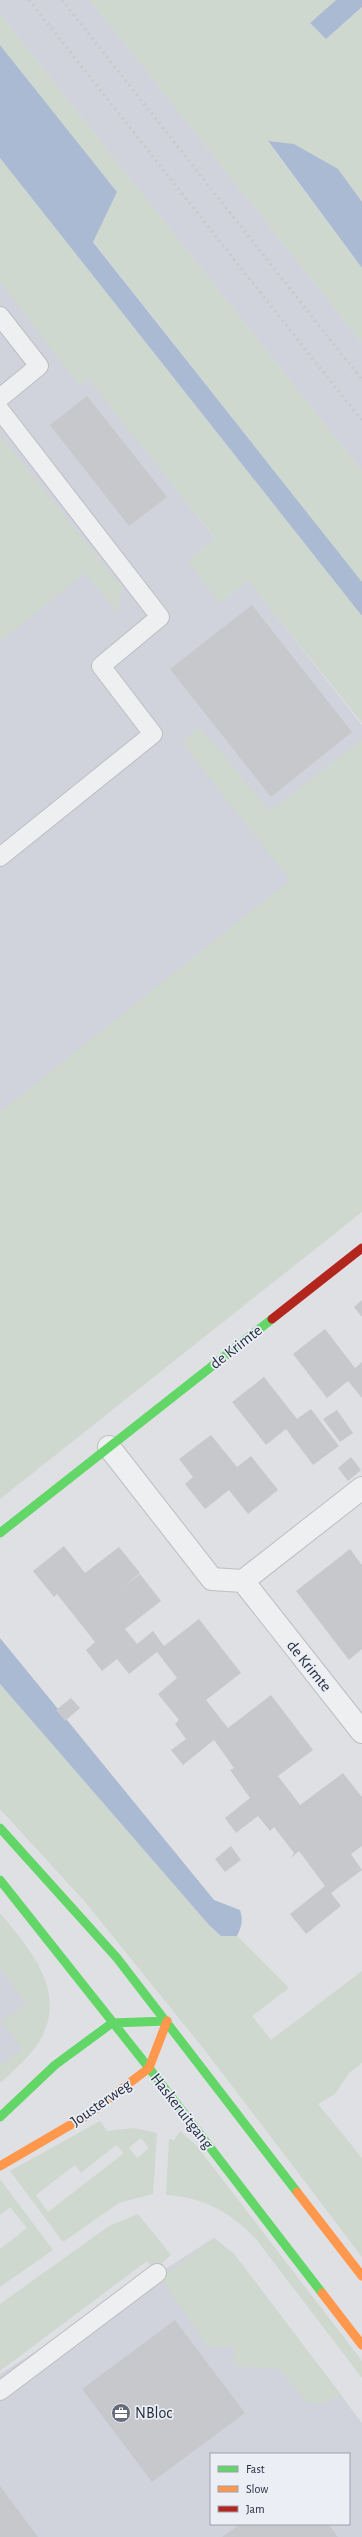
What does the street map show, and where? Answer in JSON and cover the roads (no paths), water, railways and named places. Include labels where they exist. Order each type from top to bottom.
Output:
[{"type":"main road","name":"de Krimte","points":[[0,1533],[362,1248]]},
{"type":"main road","points":[[0,1828],[93,1930],[167,2021],[362,2276]]},
{"type":"main road","name":"Haskeruitgang","points":[[0,1880],[149,2068],[362,2345]]},
{"type":"main road","points":[[0,2117],[55,2065],[112,2023],[167,2021]]},
{"type":"main road","points":[[149,2068],[167,2021]]},
{"type":"main road","name":"Jousterweg","points":[[0,2166],[89,2114],[149,2068]]},
{"type":"street","points":[[109,1447],[212,1579],[243,1581],[362,1488]]},
{"type":"street","name":"de Krimte","points":[[243,1581],[362,1732]]},
{"type":"lane","points":[[0,316],[39,366],[0,398]]},
{"type":"lane","points":[[0,410],[160,617],[101,666],[153,734],[0,857]]},
{"type":"lane","points":[[0,2391],[157,2274]]},
{"type":"water","points":[[336,0],[362,0],[362,7],[326,39],[310,23]]},
{"type":"water","points":[[0,45],[117,192],[93,242],[362,582],[362,616],[0,158]]},
{"type":"water","points":[[268,141],[294,144],[338,169],[362,202],[362,268]]},
{"type":"water","points":[[0,1638],[214,1900],[240,1910],[242,1923],[237,1936],[221,1936],[209,1925],[0,1684]]},
{"type":"railway","points":[[29,0],[362,421]]},
{"type":"railway","points":[[62,0],[362,380]]},
{"type":"place","name":"NBloc","points":[[121,2413]]}]
